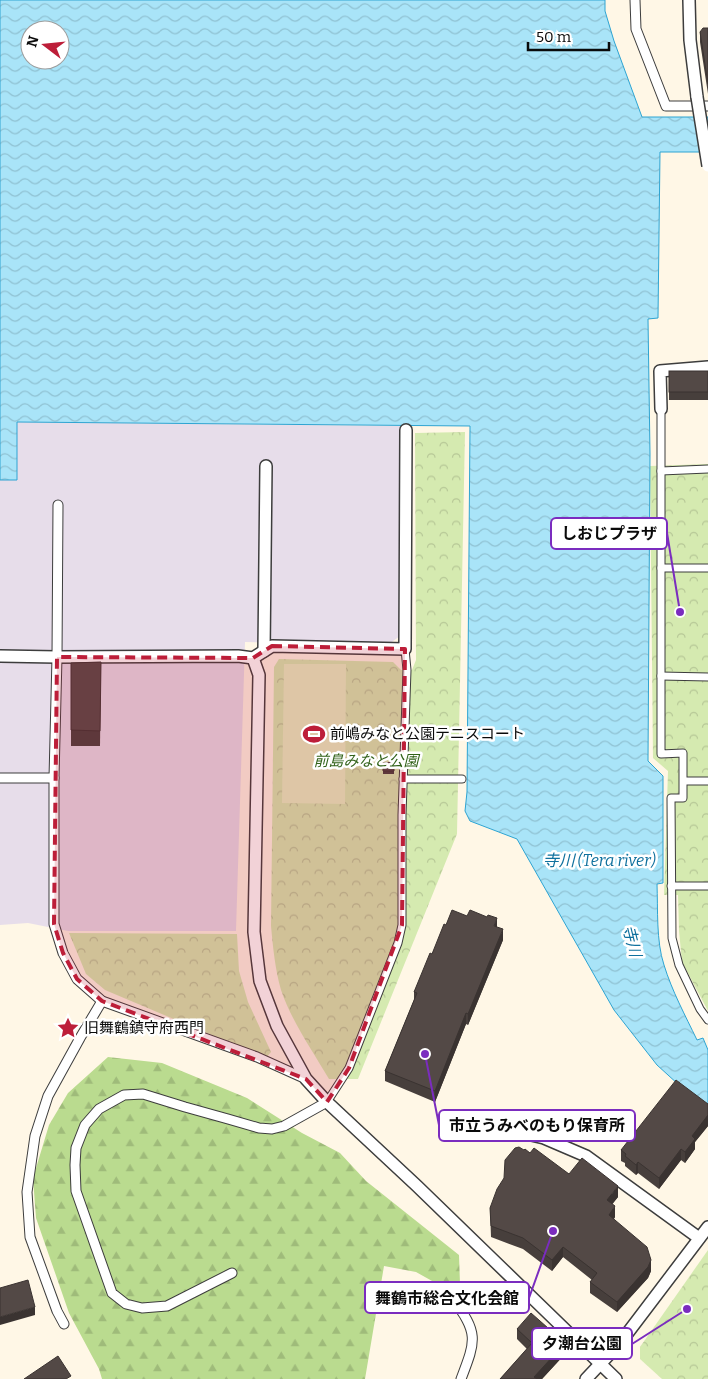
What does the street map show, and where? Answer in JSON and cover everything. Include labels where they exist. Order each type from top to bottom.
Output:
[{"type":"street","points":[[634,0],[636,29],[666,106],[708,106]]},
{"type":"street","points":[[689,0],[690,40],[708,166]]},
{"type":"street","points":[[708,367],[660,371],[661,754],[683,753],[684,781],[683,798],[671,798],[672,938],[679,964],[700,1009],[708,1020]]},
{"type":"street","points":[[232,1273],[167,1306],[142,1308],[126,1304],[112,1293],[76,1192],[74,1165],[76,1148],[85,1124],[100,1109],[124,1095],[143,1094],[259,1128],[272,1129],[284,1126],[326,1102],[349,1068],[398,943],[402,925],[406,670],[404,648],[406,634],[406,430]]},
{"type":"street","points":[[264,650],[266,466]]},
{"type":"street","points":[[661,470],[708,469]]},
{"type":"street","points":[[58,505],[54,924],[63,953],[78,979],[102,1002],[258,1057],[306,1079]]},
{"type":"street","points":[[661,568],[708,568]]},
{"type":"street","points":[[0,656],[238,656],[253,658],[272,646],[404,648]]},
{"type":"street","points":[[253,658],[259,675],[254,932],[260,981],[277,1026],[306,1079],[326,1102],[397,1167],[616,1379]]},
{"type":"street","points":[[661,676],[708,677]]},
{"type":"street","points":[[0,778],[54,778]]},
{"type":"street","points":[[403,778],[462,779]]},
{"type":"street","points":[[684,781],[708,781]]},
{"type":"street","points":[[671,886],[708,886]]},
{"type":"street","points":[[64,1324],[56,1311],[30,1237],[27,1192],[35,1136],[48,1096],[102,1002]]},
{"type":"street","points":[[510,1130],[544,1138],[586,1156],[699,1238]]},
{"type":"street","points":[[586,1379],[620,1343],[708,1227]]},
{"type":"street","points":[[452,1298],[470,1324],[473,1337],[472,1350],[461,1379]]},
{"type":"highlighted area","points":[[272,646],[405,649],[402,925],[349,1068],[327,1102],[306,1079],[102,1001],[77,979],[63,953],[54,924],[57,657],[253,658]]},
{"type":"shaded area","points":[[17,422],[400,426],[400,636],[389,644],[245,642],[236,931],[68,931],[28,923],[0,925],[0,480],[17,480]]},
{"type":"green space","name":"前島みなと公園","points":[[465,432],[457,834],[358,1079],[329,1079],[303,1036],[286,1002],[281,990],[274,958],[271,926],[274,667],[279,659],[393,662],[401,670],[412,670],[416,660],[415,433]]},
{"type":"green space","points":[[708,464],[708,1011],[682,962],[678,895],[664,895],[668,771],[653,758],[650,466]]},
{"type":"green space","name":"前嶋みなと公園テニスコート","points":[[284,664],[346,664],[345,804],[282,803]]},
{"type":"green space","points":[[69,933],[237,934],[239,971],[248,1002],[271,1052],[266,1058],[105,990],[86,974]]},
{"type":"green space","points":[[108,1057],[162,1063],[247,1098],[302,1133],[340,1153],[366,1181],[459,1255],[460,1284],[450,1291],[416,1272],[384,1266],[365,1379],[102,1379],[99,1369],[69,1313],[36,1218],[33,1178],[49,1125],[68,1093]]},
{"type":"green space","points":[[708,1250],[708,1379],[662,1379],[640,1359],[640,1347]]},
{"type":"water","points":[[0,0],[605,0],[605,11],[614,41],[642,117],[708,117],[708,152],[660,152],[658,318],[648,319],[650,454],[648,761],[663,776],[663,883],[657,884],[661,956],[679,1003],[697,1040],[703,1038],[708,1050],[708,1108],[701,1105],[657,1065],[614,1010],[517,839],[470,821],[465,811],[467,792],[470,426],[17,422],[17,480],[0,480]]},
{"type":"building","points":[[703,28],[708,28],[708,84],[700,32]]},
{"type":"building","points":[[669,371],[708,371],[708,392],[669,392]]},
{"type":"building","points":[[101,662],[100,731],[71,730],[71,663]]},
{"type":"building","points":[[394,762],[394,771],[383,771],[383,763]]},
{"type":"building","points":[[452,910],[467,916],[470,910],[487,917],[488,915],[497,918],[494,926],[503,929],[468,1014],[466,1013],[435,1091],[385,1071],[417,993],[414,992],[430,953],[432,954]]},
{"type":"building","points":[[676,1080],[708,1104],[708,1115],[692,1136],[695,1139],[685,1152],[681,1149],[659,1178],[638,1162],[636,1165],[621,1150]]},
{"type":"building","points":[[519,1147],[530,1153],[534,1148],[569,1174],[582,1158],[618,1186],[607,1200],[615,1206],[609,1215],[647,1247],[651,1260],[648,1267],[617,1302],[590,1282],[597,1273],[563,1247],[552,1260],[523,1238],[491,1226],[490,1208],[497,1189],[504,1178],[505,1160],[515,1148]]},
{"type":"building","points":[[28,1280],[35,1307],[0,1317],[0,1288]]},
{"type":"building","points":[[531,1313],[565,1343],[534,1377],[537,1379],[500,1379],[532,1343],[517,1329]]},
{"type":"building","points":[[58,1356],[71,1376],[66,1379],[24,1379]]},
{"type":"place","name":"しおじプラザ","points":[[680,612]]},
{"type":"place","name":"前嶋みなと公園テニスコート","points":[[314,734]]},
{"type":"place","name":"旧舞鶴鎮守府西門","points":[[68,1028]]},
{"type":"place","name":"市立うみべのもり保育所","points":[[425,1054]]},
{"type":"place","name":"舞鶴市総合文化会館","points":[[553,1231]]},
{"type":"place","name":"夕潮台公園","points":[[687,1309]]},
{"type":"water label","name":"寺川 (Tera river)","points":[[599,860]]},
{"type":"water label","name":"寺川","points":[[632,941]]}]
